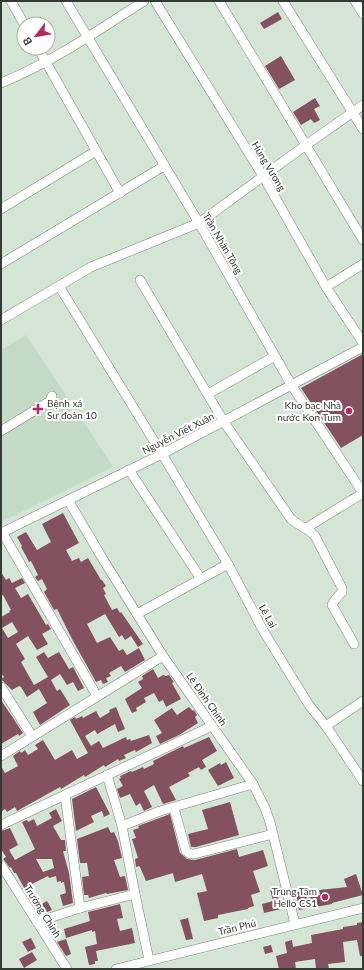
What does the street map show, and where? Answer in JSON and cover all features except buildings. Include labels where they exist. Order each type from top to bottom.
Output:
[{"type":"street","points":[[11,1],[19,16]]},
{"type":"street","name":"Trần Nhân Tông","points":[[66,1],[199,223],[292,386],[363,493]]},
{"type":"street","points":[[1,83],[19,76],[46,61],[144,1]]},
{"type":"street","name":"Hùng Vương","points":[[155,1],[263,176],[326,287],[363,343]]},
{"type":"street","points":[[219,1],[363,240]]},
{"type":"street","points":[[284,1],[363,129]]},
{"type":"street","points":[[355,1],[363,14]]},
{"type":"street","points":[[43,56],[120,193]]},
{"type":"street","points":[[1,320],[92,268],[199,223],[352,111],[363,105]]},
{"type":"street","points":[[1,209],[96,151]]},
{"type":"street","points":[[1,264],[164,166]]},
{"type":"street","points":[[326,287],[363,264]]},
{"type":"street","points":[[140,280],[224,422],[292,519],[315,536],[341,584],[342,592],[332,605],[354,644]]},
{"type":"street","name":"Lê Lai","points":[[59,286],[228,564],[264,632],[309,705],[326,726],[363,781]]},
{"type":"street","name":"Nguyễn Viết Xuân","points":[[2,533],[162,454],[363,347]]},
{"type":"street","points":[[208,394],[275,356]]},
{"type":"street","points":[[1,431],[50,401],[52,396]]},
{"type":"street","points":[[128,470],[201,579]]},
{"type":"street","points":[[306,528],[363,493]]},
{"type":"street","name":"Lê Đình Chính","points":[[68,500],[164,656],[253,784],[265,808],[273,834],[294,924]]},
{"type":"street","points":[[2,533],[97,696]]},
{"type":"street","points":[[137,614],[228,564]]},
{"type":"street","points":[[1,756],[164,656]]},
{"type":"street","points":[[1,687],[32,736]]},
{"type":"street","points":[[326,726],[363,700]]},
{"type":"street","points":[[1,825],[212,726]]},
{"type":"street","points":[[106,775],[122,826],[149,960]]},
{"type":"street","points":[[122,826],[146,816],[253,784]]},
{"type":"street","points":[[65,795],[80,908]]},
{"type":"street","points":[[174,808],[186,851],[190,854],[273,834]]},
{"type":"street","name":"Trường Chinh","points":[[1,865],[67,969]]},
{"type":"street","name":"Trường Chinh","points":[[1,875],[60,969]]},
{"type":"street","points":[[36,922],[80,908],[135,894]]},
{"type":"street","name":"Trần Phú","points":[[116,969],[363,908]]},
{"type":"shaded area","name":"Bệnh xá Sư đoàn 10","points":[[26,335],[113,467],[1,522],[1,350]]},
{"type":"place","name":"Bệnh xá Sư đoàn 10","points":[[38,409]]},
{"type":"place","name":"Kho bạc Nhà nước Kon Tum","points":[[349,411]]},
{"type":"place","name":"Trung Tâm Hello CS1","points":[[325,897]]}]
